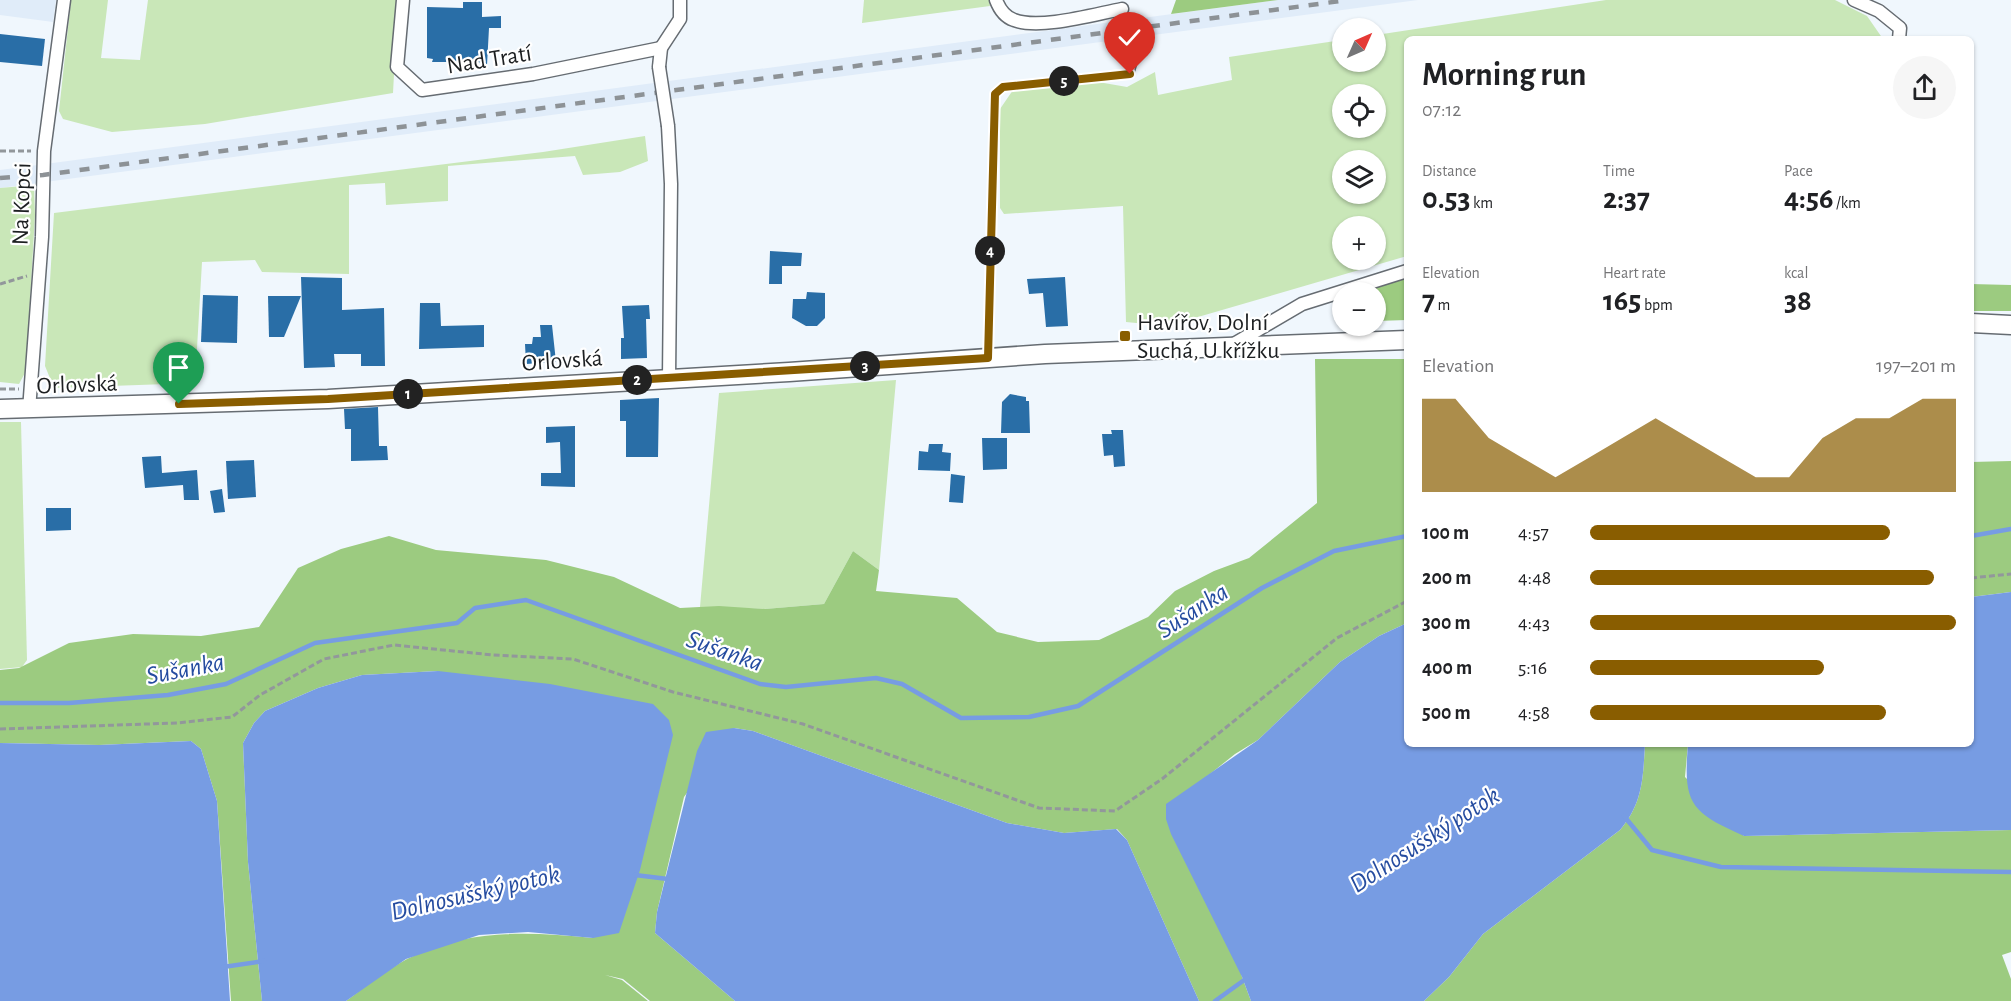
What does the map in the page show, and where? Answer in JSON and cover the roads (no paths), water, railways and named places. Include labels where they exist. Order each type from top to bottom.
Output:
[{"type":"main road","points":[[1974,323],[2011,325]]},
{"type":"main road","name":"Orlovská","points":[[0,409],[29,410],[328,399],[1234,344],[1404,340]]},
{"type":"street","name":"Na Kopci","points":[[29,410],[40,272],[44,151],[63,0]]},
{"type":"street","name":"Nad Tratí","points":[[403,0],[397,67],[422,90],[532,74],[661,48]]},
{"type":"street","points":[[669,378],[671,184],[668,126],[659,67],[661,48],[680,19],[680,0]]},
{"type":"street","points":[[996,0],[999,9],[1014,20],[1040,22],[1122,9]]},
{"type":"street","points":[[1854,0],[1879,11],[1900,28],[1899,36]]},
{"type":"street","name":"Orlovská","points":[[1234,344],[1302,304],[1404,272]]},
{"type":"lane","points":[[988,358],[995,94],[1003,87],[1130,74],[1134,60],[1122,9]]},
{"type":"water","points":[[2011,592],[2011,830],[1744,836],[1712,820],[1694,804],[1687,780],[1688,747],[1974,747],[1974,597]]},
{"type":"water","points":[[1404,624],[1404,747],[1645,747],[1642,779],[1637,800],[1628,820],[1620,830],[1483,934],[1449,977],[1424,1001],[1251,1001],[1242,977],[1171,834],[1166,819],[1166,804],[1258,740],[1340,662],[1379,636]]},
{"type":"water","points":[[438,671],[550,684],[653,704],[669,720],[673,735],[640,870],[619,933],[593,938],[528,932],[479,935],[406,959],[346,1001],[262,1001],[248,862],[243,743],[254,723],[265,711],[318,688],[362,675]]},
{"type":"water","points":[[734,728],[753,731],[1007,823],[1064,833],[1116,829],[1127,840],[1199,1001],[735,1001],[655,933],[657,912],[697,751],[706,732]]},
{"type":"water","points":[[191,741],[201,749],[217,801],[230,1001],[0,1001],[0,743],[99,745]]},
{"type":"waterway","name":"Sušanka","points":[[1974,535],[2011,529]]},
{"type":"waterway","name":"Sušanka","points":[[0,703],[69,703],[168,695],[226,684],[315,643],[457,623],[475,608],[526,600],[760,684],[786,687],[876,678],[902,684],[961,718],[1029,717],[1078,706],[1262,588],[1334,551],[1404,537]]},
{"type":"waterway","name":"Dolnosušský potok","points":[[1624,816],[1652,850],[1721,867],[2011,872]]},
{"type":"waterway","name":"Dolnosušský potok","points":[[635,875],[668,879]]},
{"type":"waterway","name":"Dolnosušský potok","points":[[223,967],[264,961]]},
{"type":"waterway","name":"Dolnosušský potok","points":[[1215,1001],[1247,978]]},
{"type":"railway","points":[[0,178],[43,175],[1348,0]]},
{"type":"place","name":"Havířov, Dolní Suchá, U křížku","points":[[1125,336]]}]
